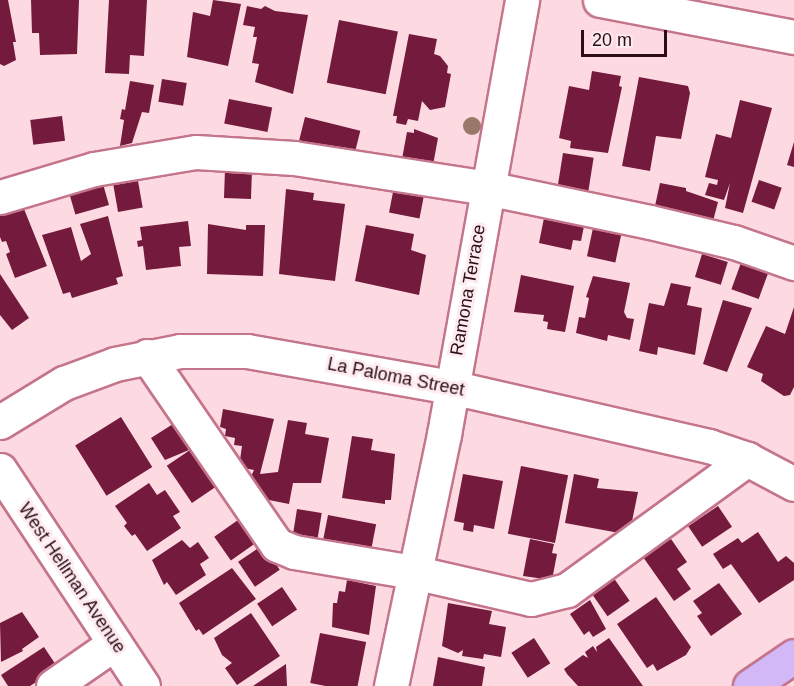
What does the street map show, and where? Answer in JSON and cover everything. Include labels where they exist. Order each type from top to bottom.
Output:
[{"type":"main road","points":[[750,686],[794,656]]},
{"type":"street","name":"Ramona Terrace","points":[[391,686],[451,387],[522,0]]},
{"type":"street","points":[[600,0],[791,35]]},
{"type":"street","points":[[0,197],[94,169],[196,152],[294,158],[487,188],[694,231],[794,264]]},
{"type":"street","name":"La Paloma Street","points":[[0,422],[64,383],[147,356],[213,349],[247,351],[451,387],[709,446],[747,459],[794,484]]},
{"type":"street","points":[[147,356],[277,545],[294,552],[413,572],[531,599],[555,596],[747,459]]},
{"type":"street","name":"West Hellman Avenue","points":[[0,470],[143,686]]},
{"type":"street","points":[[53,686],[115,643]]},
{"type":"building","points":[[0,0],[8,0],[16,42],[13,42],[16,60],[4,66],[0,64]]},
{"type":"building","points":[[31,0],[79,0],[77,54],[40,55],[39,33],[32,33]]},
{"type":"building","points":[[109,0],[147,0],[144,56],[130,55],[129,74],[105,73]]},
{"type":"building","points":[[213,0],[241,4],[228,66],[187,57],[193,12],[210,16]]},
{"type":"building","points":[[247,6],[261,9],[265,6],[275,11],[308,15],[293,94],[255,82],[259,64],[252,63],[257,37],[253,37],[255,27],[243,25]]},
{"type":"building","points":[[339,20],[398,31],[386,94],[327,83]]},
{"type":"building","points":[[409,34],[437,39],[434,54],[440,56],[448,66],[447,73],[451,74],[445,107],[430,110],[422,101],[418,121],[408,119],[406,125],[396,123],[397,116],[393,116]]},
{"type":"building","points":[[592,71],[621,76],[619,86],[622,87],[608,153],[570,148],[571,141],[559,138],[569,86],[589,90]]},
{"type":"building","points":[[639,77],[688,86],[690,93],[681,139],[656,136],[650,171],[622,166]]},
{"type":"building","points":[[162,79],[187,83],[183,106],[158,102]]},
{"type":"building","points":[[130,81],[154,85],[149,113],[142,112],[132,143],[120,146],[124,120],[120,119],[122,109],[125,110]]},
{"type":"building","points":[[229,99],[272,107],[267,132],[224,124]]},
{"type":"building","points":[[740,100],[772,108],[743,213],[725,208],[730,183],[724,200],[705,195],[709,183],[717,185],[718,180],[705,177],[716,134],[731,138]]},
{"type":"building","points":[[62,116],[65,141],[33,145],[30,120]]},
{"type":"building","points":[[305,117],[360,131],[355,154],[299,140]]},
{"type":"building","points":[[414,129],[438,138],[433,165],[402,159],[407,132],[414,133]]},
{"type":"building","points":[[794,142],[794,167],[787,165]]},
{"type":"building","points":[[563,153],[594,158],[588,191],[558,187]]},
{"type":"building","points":[[225,169],[252,170],[251,199],[224,198]]},
{"type":"building","points":[[101,177],[109,205],[75,215],[67,187]]},
{"type":"building","points":[[759,180],[782,188],[774,210],[752,202]]},
{"type":"building","points":[[138,181],[143,208],[118,212],[113,185]]},
{"type":"building","points":[[660,183],[686,188],[686,191],[718,202],[713,221],[655,206]]},
{"type":"building","points":[[394,187],[424,193],[419,218],[389,213]]},
{"type":"building","points":[[286,189],[314,193],[313,200],[345,204],[335,281],[279,274]]},
{"type":"building","points":[[22,204],[47,266],[15,278],[6,254],[10,252],[6,241],[2,242],[0,237],[0,213]]},
{"type":"building","points":[[108,216],[123,276],[116,278],[118,284],[72,298],[70,292],[63,294],[42,235],[71,227],[81,261],[91,254],[80,224]]},
{"type":"building","points":[[544,218],[584,226],[581,241],[573,240],[571,250],[539,243]]},
{"type":"building","points":[[188,221],[191,246],[179,247],[181,266],[146,270],[143,246],[138,247],[137,241],[142,240],[140,227]]},
{"type":"building","points":[[208,224],[246,230],[246,225],[265,225],[263,276],[207,274]]},
{"type":"building","points":[[366,225],[414,234],[411,250],[426,255],[419,295],[355,281]]},
{"type":"building","points":[[593,228],[621,234],[615,262],[587,256]]},
{"type":"building","points":[[702,254],[728,262],[721,285],[695,277]]},
{"type":"building","points":[[742,260],[769,270],[759,299],[731,289]]},
{"type":"building","points":[[0,274],[29,318],[12,330],[0,315]]},
{"type":"building","points":[[521,275],[574,286],[565,332],[547,329],[548,322],[543,321],[544,315],[514,312]]},
{"type":"building","points":[[593,276],[630,283],[624,312],[627,318],[634,319],[630,340],[608,335],[607,341],[576,333],[579,317],[585,318],[589,298],[586,297]]},
{"type":"building","points":[[671,283],[691,287],[687,305],[702,308],[695,355],[658,347],[657,355],[639,351],[649,303],[664,306]]},
{"type":"building","points":[[723,300],[752,308],[727,372],[703,364]]},
{"type":"building","points":[[794,307],[794,387],[790,395],[784,396],[761,381],[763,374],[747,367],[766,326],[785,334]]},
{"type":"building","points":[[223,409],[274,419],[260,474],[278,472],[288,420],[307,423],[305,434],[329,438],[321,483],[293,483],[289,504],[264,499],[249,481],[254,470],[239,467],[242,446],[234,445],[235,438],[225,436],[226,429],[220,427]]},
{"type":"building","points":[[121,417],[152,467],[106,496],[75,446]]},
{"type":"building","points":[[173,424],[189,450],[165,460],[151,438]]},
{"type":"building","points":[[352,436],[373,439],[371,450],[395,454],[391,500],[385,500],[385,504],[342,498]]},
{"type":"building","points":[[190,450],[215,487],[192,503],[167,466]]},
{"type":"building","points":[[521,466],[568,475],[555,543],[508,534]]},
{"type":"building","points":[[463,474],[503,481],[494,529],[474,525],[473,532],[463,530],[464,523],[454,521]]},
{"type":"building","points":[[574,474],[599,479],[597,488],[638,492],[630,531],[614,532],[565,523]]},
{"type":"building","points":[[149,483],[157,495],[165,490],[180,512],[173,516],[181,528],[147,551],[135,534],[132,536],[124,526],[127,523],[115,506]]},
{"type":"building","points":[[718,506],[732,527],[702,547],[688,526]]},
{"type":"building","points":[[297,509],[322,513],[318,538],[293,534]]},
{"type":"building","points":[[328,515],[376,524],[371,549],[323,540]]},
{"type":"building","points":[[238,520],[255,544],[231,560],[214,537]]},
{"type":"building","points":[[758,532],[778,562],[786,556],[794,563],[794,580],[759,603],[731,564],[723,569],[713,554],[738,538],[742,543]]},
{"type":"building","points":[[530,539],[554,544],[552,553],[557,554],[552,580],[523,576]]},
{"type":"building","points":[[671,539],[687,562],[677,569],[691,589],[674,601],[643,557]]},
{"type":"building","points":[[182,540],[190,548],[198,542],[209,558],[200,564],[206,575],[176,595],[167,582],[164,585],[152,560]]},
{"type":"building","points":[[263,545],[280,570],[255,587],[238,562]]},
{"type":"building","points":[[232,568],[256,599],[203,635],[199,629],[196,631],[179,603]]},
{"type":"building","points":[[613,577],[630,601],[608,616],[591,592]]},
{"type":"building","points":[[347,580],[376,586],[369,635],[332,627],[333,603],[337,603],[339,591],[345,592]]},
{"type":"building","points":[[719,583],[742,614],[711,636],[697,616],[702,613],[693,601]]},
{"type":"building","points":[[282,587],[297,609],[272,626],[257,604]]},
{"type":"building","points":[[656,597],[691,647],[686,655],[657,671],[653,664],[647,668],[617,624]]},
{"type":"building","points":[[590,600],[606,629],[593,637],[589,631],[584,635],[570,614]]},
{"type":"building","points":[[448,603],[492,611],[489,624],[506,627],[501,657],[484,654],[483,659],[462,656],[463,650],[458,653],[442,646]]},
{"type":"building","points":[[22,612],[39,637],[22,649],[23,651],[1,662],[0,623]]},
{"type":"building","points":[[251,613],[280,656],[237,685],[225,668],[232,663],[222,655],[214,638]]},
{"type":"building","points":[[320,633],[366,642],[358,686],[325,686],[310,683]]},
{"type":"building","points":[[534,638],[550,663],[528,678],[511,653]]},
{"type":"building","points":[[609,638],[643,686],[578,686],[567,674],[564,669],[583,655],[588,658],[585,652],[593,646],[597,652],[596,647]]},
{"type":"building","points":[[44,647],[58,668],[30,686],[8,686],[1,675]]},
{"type":"building","points":[[438,657],[485,667],[482,686],[433,686]]},
{"type":"building","points":[[286,664],[287,686],[253,686]]}]
